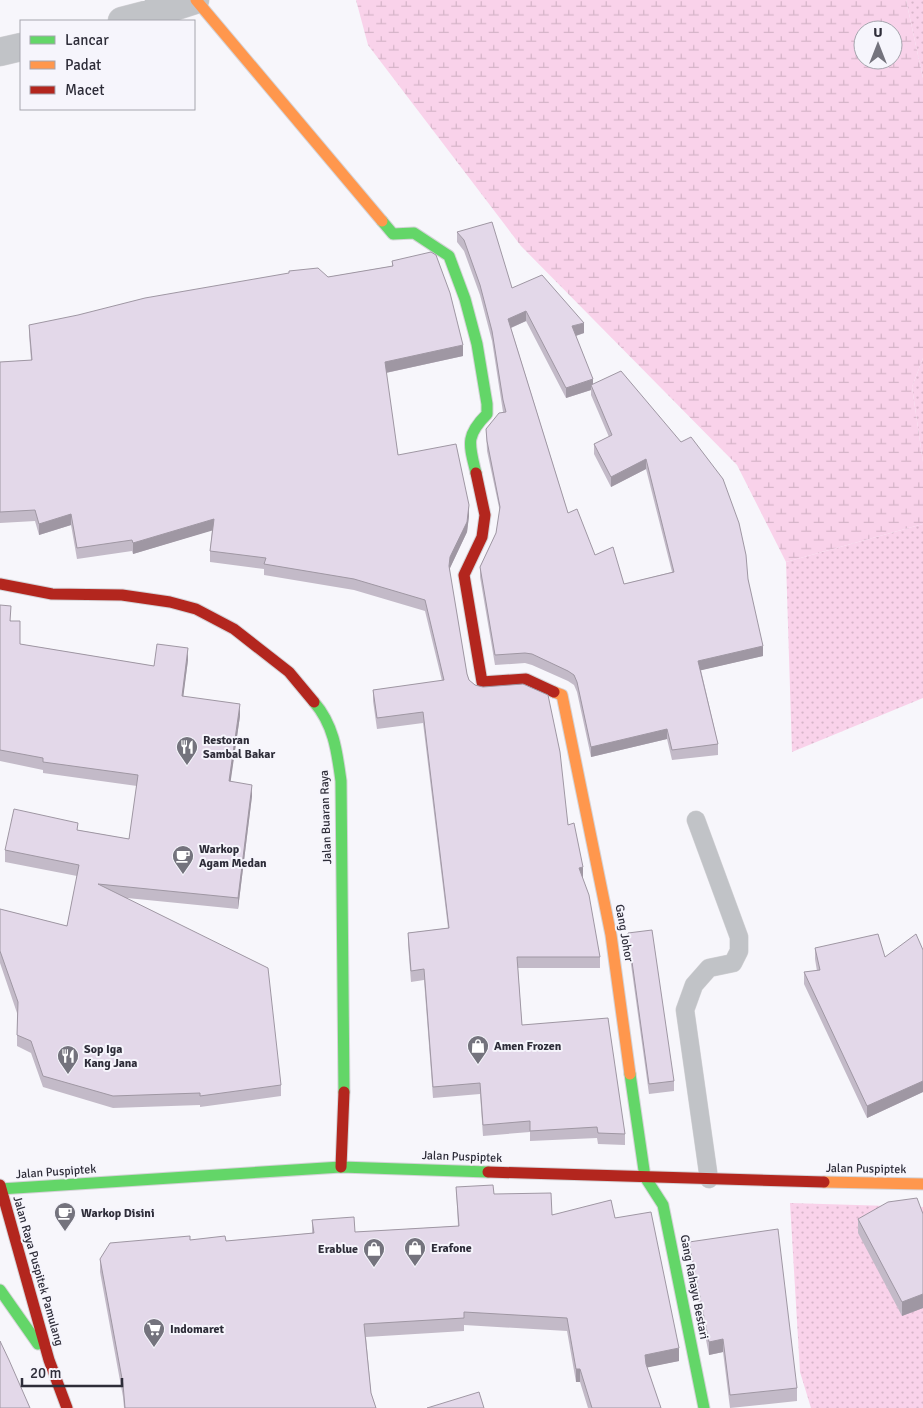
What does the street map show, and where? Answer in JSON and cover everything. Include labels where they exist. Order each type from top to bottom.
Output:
[{"type":"main road","name":"Gang Johor","points":[[196,0],[393,234],[414,233],[449,256],[465,299],[477,344],[488,404],[488,414],[476,425],[470,436],[471,453],[485,515],[482,538],[464,575],[482,682],[526,679],[562,695],[611,935],[645,1177]]},
{"type":"main road","name":"Jalan Buaran Raya","points":[[0,584],[52,594],[122,595],[196,608],[234,628],[289,672],[322,711],[336,744],[341,781],[344,1076],[342,1167]]},
{"type":"main road","name":"Jalan Puspiptek","points":[[0,1188],[342,1167],[923,1184]]},
{"type":"main road","name":"Gang Rahayu Bestari","points":[[645,1177],[663,1205],[704,1408]]},
{"type":"main road","name":"Jalan Raya Puspitek Pamulang","points":[[0,1188],[49,1360]]},
{"type":"main road","points":[[0,1290],[49,1360],[67,1408]]},
{"type":"street","points":[[125,20],[160,6],[196,0]]},
{"type":"street","points":[[0,52],[20,47]]},
{"type":"lane","points":[[696,820],[739,937],[739,951],[733,963],[708,968],[694,985],[685,1010],[709,1179]]},
{"type":"green space","points":[[356,0],[906,0],[923,78],[923,358],[912,387],[923,462],[923,524],[786,562],[737,465],[521,246],[368,45]]},
{"type":"green space","points":[[906,0],[923,0],[923,78]]},
{"type":"green space","points":[[923,358],[923,462],[912,387]]},
{"type":"green space","points":[[923,524],[923,698],[792,752],[786,562]]},
{"type":"green space","points":[[790,1203],[923,1207],[923,1408],[811,1408],[800,1372]]},
{"type":"building","points":[[492,222],[512,288],[542,275],[584,323],[572,326],[593,379],[566,388],[526,311],[508,319],[568,513],[577,509],[595,555],[613,547],[624,584],[674,572],[646,459],[611,477],[594,444],[612,435],[591,385],[621,371],[681,442],[691,437],[723,479],[739,523],[746,555],[748,579],[763,646],[698,661],[718,744],[672,750],[667,729],[591,747],[574,675],[532,654],[495,655],[480,567],[496,533],[500,507],[486,429],[499,413],[506,412],[492,331],[480,285],[464,240],[457,232]]},
{"type":"building","points":[[431,252],[436,255],[450,293],[463,345],[385,362],[398,455],[456,444],[469,505],[467,522],[450,557],[449,566],[467,674],[469,680],[475,685],[483,687],[523,684],[548,695],[560,752],[568,825],[574,823],[583,867],[579,868],[589,895],[600,957],[517,957],[522,1025],[608,1018],[625,1134],[598,1133],[597,1127],[530,1131],[530,1121],[483,1125],[480,1083],[433,1087],[424,969],[411,971],[408,933],[449,928],[423,712],[377,718],[373,690],[444,680],[425,600],[354,579],[264,564],[266,558],[210,551],[214,519],[133,543],[132,540],[77,548],[71,514],[39,524],[35,510],[0,512],[0,362],[32,360],[29,325],[145,298],[289,273],[289,271],[318,268],[328,277],[393,266],[392,261]]},
{"type":"building","points":[[0,605],[11,606],[10,621],[20,621],[20,644],[154,666],[157,644],[188,648],[182,696],[240,704],[229,781],[252,785],[238,898],[98,884],[268,968],[281,1085],[200,1096],[200,1093],[113,1096],[43,1076],[31,1041],[17,1035],[18,1002],[0,951],[0,909],[67,926],[79,865],[5,850],[14,809],[78,823],[77,830],[129,839],[138,775],[43,762],[43,758],[0,750]]},
{"type":"building","points":[[652,930],[674,1081],[649,1084],[628,933]]},
{"type":"building","points":[[878,934],[885,957],[916,934],[923,950],[923,1081],[867,1106],[804,972],[820,970],[815,948]]},
{"type":"building","points":[[493,1185],[494,1194],[551,1193],[552,1215],[611,1200],[615,1218],[651,1212],[679,1348],[645,1355],[646,1364],[661,1408],[592,1408],[580,1369],[576,1369],[567,1318],[464,1312],[464,1318],[364,1324],[371,1393],[376,1408],[125,1408],[123,1384],[100,1259],[110,1243],[190,1236],[190,1240],[225,1236],[226,1241],[314,1233],[312,1220],[354,1217],[355,1232],[459,1226],[456,1187]]},
{"type":"building","points":[[917,1198],[923,1214],[923,1294],[902,1302],[858,1219],[888,1202]]},
{"type":"building","points":[[778,1229],[797,1388],[730,1395],[723,1339],[709,1342],[689,1242]]},
{"type":"building","points":[[0,1341],[9,1360],[30,1408],[0,1408]]},
{"type":"building","points":[[479,1392],[484,1408],[427,1408]]},
{"type":"traffic: fast","points":[[382,221],[393,234],[414,233],[449,256],[465,299],[477,344],[487,404],[487,414],[475,428],[471,441],[476,473]]},
{"type":"traffic: fast","points":[[314,702],[326,720],[334,739],[341,781],[344,1092]]},
{"type":"traffic: fast","points":[[630,1074],[645,1177],[663,1205],[704,1408]]},
{"type":"traffic: fast","points":[[0,1189],[341,1167],[488,1172]]},
{"type":"traffic: fast","points":[[0,1290],[38,1344]]},
{"type":"traffic: slow","points":[[196,0],[382,221]]},
{"type":"traffic: slow","points":[[554,692],[562,695],[611,935],[630,1074]]},
{"type":"traffic: slow","points":[[824,1182],[923,1184]]},
{"type":"traffic: jam","points":[[476,473],[485,515],[482,537],[464,575],[482,682],[526,679],[554,692]]},
{"type":"traffic: jam","points":[[0,584],[52,594],[122,595],[170,602],[196,609],[234,629],[289,672],[314,702]]},
{"type":"traffic: jam","points":[[341,1167],[344,1092]]},
{"type":"traffic: jam","points":[[488,1172],[824,1182]]},
{"type":"traffic: jam","points":[[0,1185],[49,1360],[67,1408]]},
{"type":"place","name":"Restoran Sambal Bakar","points":[[187,766]]},
{"type":"place","name":"Warkop Agam Medan","points":[[183,875]]},
{"type":"place","name":"Amen Frozen","points":[[478,1065]]},
{"type":"place","name":"Sop Iga Kang Jana","points":[[68,1075]]},
{"type":"place","name":"Warkop Disini","points":[[65,1232]]},
{"type":"place","name":"Erafone","points":[[415,1267]]},
{"type":"place","name":"Erablue","points":[[374,1268]]},
{"type":"place","name":"Indomaret","points":[[154,1348]]}]
